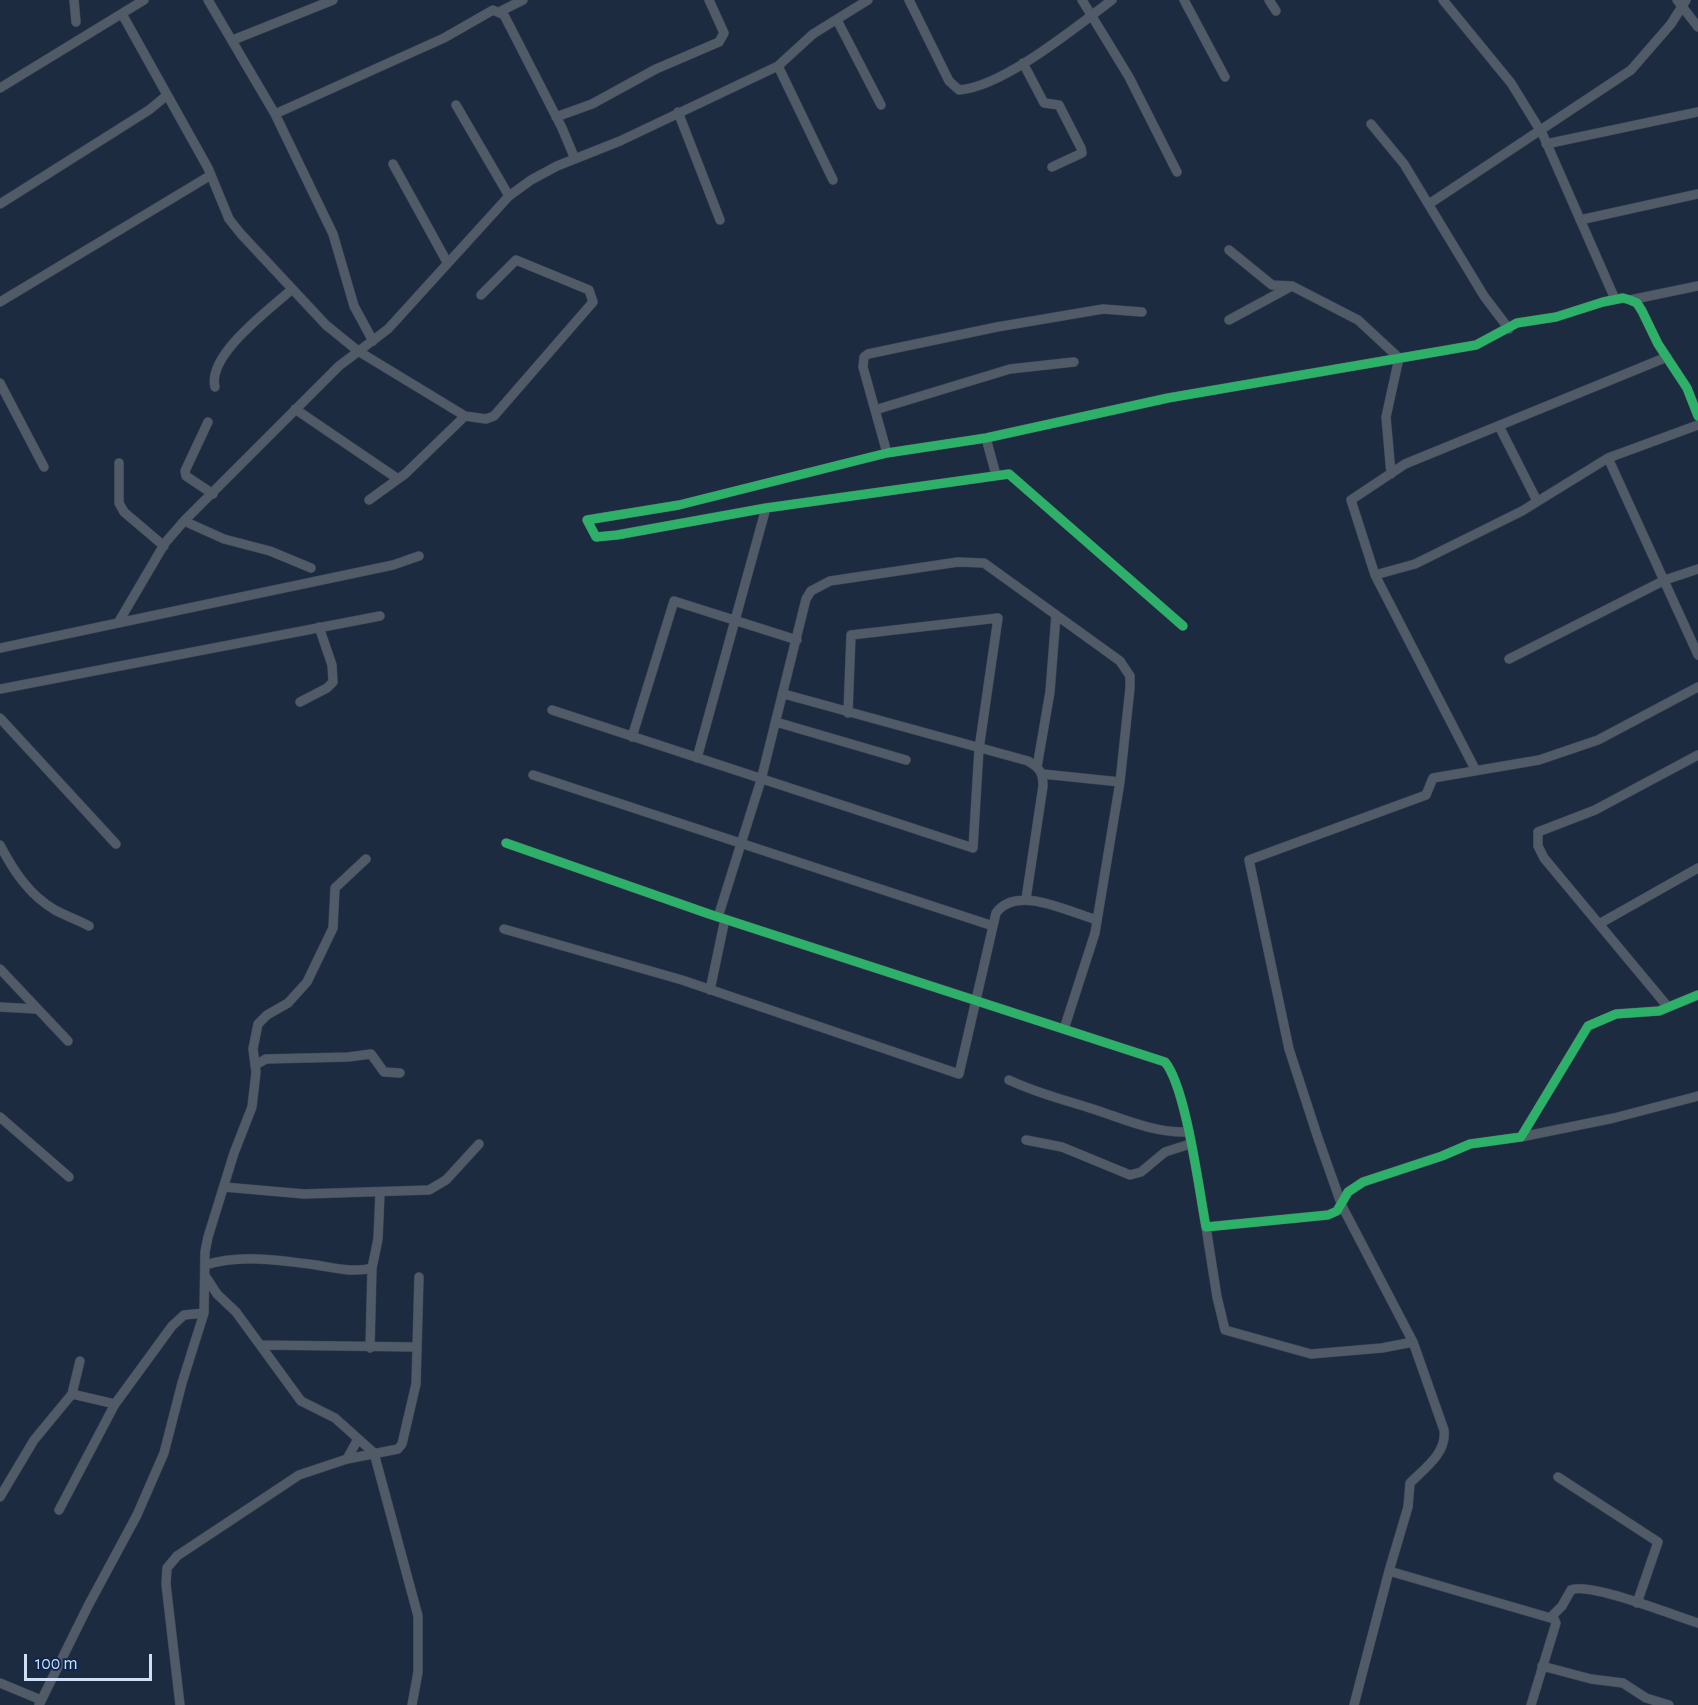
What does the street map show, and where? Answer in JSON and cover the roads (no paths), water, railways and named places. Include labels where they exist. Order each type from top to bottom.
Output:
[{"type":"street","points":[[74,0],[76,21]]},
{"type":"street","points":[[0,88],[144,0]]},
{"type":"street","points":[[208,0],[275,114],[333,234],[354,306],[373,341]]},
{"type":"street","points":[[233,40],[333,0]]},
{"type":"street","points":[[499,12],[524,0]]},
{"type":"street","points":[[556,117],[592,104],[656,69],[719,42],[724,33],[709,0]]},
{"type":"street","points":[[118,623],[164,546],[184,521],[295,409],[358,351],[388,329],[509,196],[531,180],[620,141],[778,66],[813,34],[868,0]]},
{"type":"street","points":[[909,0],[954,88],[967,89],[981,85],[1023,63],[1112,0]]},
{"type":"street","points":[[1082,0],[1129,77],[1177,172]]},
{"type":"street","points":[[1184,0],[1225,77]]},
{"type":"street","points":[[1269,0],[1276,11]]},
{"type":"street","points":[[1443,0],[1511,83],[1539,129],[1615,299]]},
{"type":"street","points":[[1429,204],[1630,70],[1671,24],[1682,2]]},
{"type":"street","points":[[1682,2],[1698,27]]},
{"type":"street","points":[[275,114],[444,38],[493,10],[504,15],[575,159]]},
{"type":"street","points":[[122,14],[211,175],[229,219],[291,290],[326,325],[358,351],[465,416],[486,419],[494,416],[593,302],[589,290],[516,260],[481,295]]},
{"type":"street","points":[[837,20],[881,105]]},
{"type":"street","points":[[1023,63],[1044,103],[1059,105],[1081,148],[1082,153],[1052,166]]},
{"type":"street","points":[[778,66],[834,180]]},
{"type":"street","points":[[0,204],[149,110],[166,96]]},
{"type":"street","points":[[456,105],[509,196]]},
{"type":"street","points":[[678,112],[720,220]]},
{"type":"street","points":[[1546,144],[1698,112]]},
{"type":"street","points":[[1371,124],[1404,164],[1484,296],[1509,329]]},
{"type":"street","points":[[393,164],[447,262]]},
{"type":"street","points":[[0,302],[211,175]]},
{"type":"street","points":[[1580,220],[1698,194]]},
{"type":"street","points":[[1229,250],[1272,285],[1292,286],[1358,320],[1399,358]]},
{"type":"street","points":[[1228,320],[1292,286]]},
{"type":"street","points":[[1183,626],[1009,474],[766,508],[596,537],[587,520],[680,505],[887,453],[986,438],[1168,398],[1476,345],[1509,329],[1517,322],[1556,316],[1615,299],[1630,300],[1698,286]]},
{"type":"street","points":[[216,387],[215,371],[228,349],[291,290]]},
{"type":"street","points":[[1630,300],[1637,303],[1687,388],[1698,416]]},
{"type":"street","points":[[887,453],[863,367],[864,357],[868,354],[952,335],[1103,309],[1142,312]]},
{"type":"street","points":[[1475,769],[1375,575],[1352,500],[1405,464],[1667,357]]},
{"type":"street","points":[[1390,474],[1386,417],[1399,358]]},
{"type":"street","points":[[875,410],[1010,369],[1074,362]]},
{"type":"street","points":[[0,383],[44,467]]},
{"type":"street","points":[[295,409],[398,480]]},
{"type":"street","points":[[369,500],[398,480],[465,416]]},
{"type":"street","points":[[208,422],[185,471],[186,476],[213,494]]},
{"type":"street","points":[[1499,426],[1538,501]]},
{"type":"street","points":[[1375,575],[1415,564],[1538,501],[1608,458],[1698,426]]},
{"type":"street","points":[[986,438],[996,476]]},
{"type":"street","points":[[1608,458],[1698,655]]},
{"type":"street","points":[[119,463],[119,503],[124,512],[164,546]]},
{"type":"street","points":[[697,758],[766,508]]},
{"type":"street","points":[[184,521],[224,539],[270,551],[311,568]]},
{"type":"street","points":[[0,648],[382,568],[419,556]]},
{"type":"street","points":[[710,990],[721,918],[784,694],[806,599],[819,586],[830,581],[958,562],[978,562],[992,567],[1120,661],[1130,676],[1120,782],[1095,933],[1064,1029]]},
{"type":"street","points":[[1509,660],[1665,580],[1698,569]]},
{"type":"street","points":[[632,737],[674,601],[797,640]]},
{"type":"street","points":[[1026,899],[1042,797],[1040,770],[1050,692],[1056,615]]},
{"type":"street","points":[[0,689],[380,616]]},
{"type":"street","points":[[552,710],[973,848],[979,748],[998,618],[851,635],[848,713]]},
{"type":"street","points":[[300,702],[327,688],[333,682],[332,665],[320,627]]},
{"type":"street","points":[[1354,1705],[1409,1500],[1410,1483],[1440,1452],[1445,1438],[1441,1418],[1413,1342],[1342,1206],[1288,1049],[1249,860],[1426,795],[1433,778],[1475,769],[1539,760],[1598,740],[1698,687]]},
{"type":"street","points":[[784,694],[1028,761],[1040,770],[1120,782]]},
{"type":"street","points":[[0,718],[116,844]]},
{"type":"street","points":[[776,722],[906,760]]},
{"type":"street","points":[[1668,1007],[1544,858],[1536,839],[1538,832],[1595,810],[1698,755]]},
{"type":"street","points":[[533,775],[993,926]]},
{"type":"street","points":[[506,843],[721,918],[1165,1062],[1174,1077],[1190,1144],[1225,1330],[1311,1354],[1382,1348],[1413,1342]]},
{"type":"street","points":[[0,845],[3,862],[25,885],[53,909],[89,926]]},
{"type":"street","points":[[0,1683],[40,1703],[88,1605],[137,1515],[164,1453],[182,1383],[204,1313],[203,1290],[206,1277],[204,1252],[247,1113],[252,1107],[255,1065],[253,1048],[258,1024],[267,1015],[288,1003],[307,982],[333,928],[335,888],[366,859]]},
{"type":"street","points":[[1599,924],[1698,868]]},
{"type":"street","points":[[504,929],[710,990],[959,1074],[996,913],[1001,906],[1009,901],[1026,899],[1097,920]]},
{"type":"street","points":[[0,969],[68,1041]]},
{"type":"street","points":[[1521,1137],[1588,1026],[1605,1017],[1653,1012],[1698,995]]},
{"type":"street","points":[[0,1007],[36,1009]]},
{"type":"street","points":[[255,1065],[266,1059],[348,1057],[364,1053],[371,1054],[384,1072],[400,1073]]},
{"type":"street","points":[[1010,1080],[1035,1091],[1146,1127],[1172,1132],[1187,1132]]},
{"type":"street","points":[[1206,1227],[1328,1215],[1342,1206],[1348,1192],[1363,1182],[1442,1156],[1470,1144],[1521,1137],[1614,1118],[1698,1096]]},
{"type":"street","points":[[0,1117],[69,1177]]},
{"type":"street","points":[[1026,1140],[1062,1147],[1130,1175],[1141,1172],[1165,1152],[1190,1144]]},
{"type":"street","points":[[224,1187],[304,1194],[429,1190],[459,1168],[479,1144]]},
{"type":"street","points":[[370,1348],[372,1268],[378,1239],[380,1192]]},
{"type":"street","points":[[205,1265],[225,1259],[244,1258],[354,1270],[372,1268]]},
{"type":"street","points":[[206,1277],[261,1345],[301,1401],[335,1418],[374,1453],[418,1616],[418,1662],[412,1705]]},
{"type":"street","points":[[180,1705],[165,1575],[171,1560],[299,1475],[347,1459],[398,1449],[402,1444],[416,1384],[419,1277]]},
{"type":"street","points":[[59,1510],[115,1404],[172,1326],[184,1315],[204,1313]]},
{"type":"street","points":[[261,1345],[417,1347]]},
{"type":"street","points":[[0,1497],[34,1440],[72,1394],[80,1361]]},
{"type":"street","points":[[72,1394],[115,1404]]},
{"type":"street","points":[[347,1459],[358,1439]]},
{"type":"street","points":[[1558,1477],[1658,1542],[1636,1603]]},
{"type":"street","points":[[1389,1571],[1551,1617],[1556,1623],[1531,1705]]},
{"type":"street","points":[[1551,1617],[1574,1588],[1597,1589],[1698,1623]]},
{"type":"street","points":[[1542,1666],[1591,1679],[1623,1683],[1647,1698],[1669,1705]]}]
